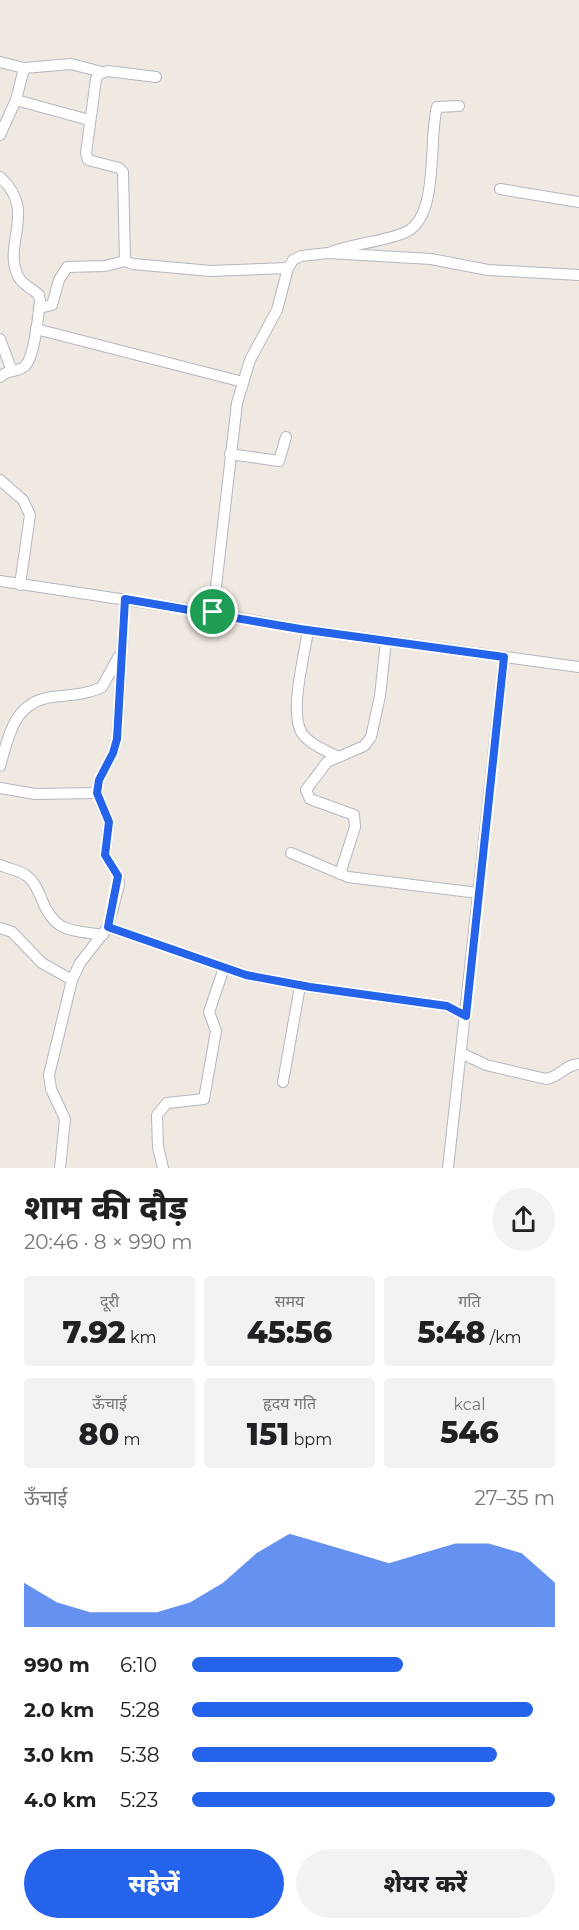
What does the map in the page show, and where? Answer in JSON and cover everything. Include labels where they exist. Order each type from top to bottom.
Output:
[{"type":"street","points":[[0,62],[24,68],[71,64],[102,72],[156,77]]},
{"type":"street","points":[[0,135],[16,100],[24,68]]},
{"type":"street","points":[[102,72],[96,79],[89,120],[87,157],[93,161],[119,168],[125,179],[123,251],[125,261]]},
{"type":"street","points":[[16,100],[89,120]]},
{"type":"street","points":[[328,253],[347,246],[395,236],[417,225],[427,204],[437,107],[459,106]]},
{"type":"street","points":[[0,177],[14,193],[18,204],[15,260],[18,276],[39,295],[36,329],[29,359],[20,369],[5,372],[0,377]]},
{"type":"street","points":[[500,189],[579,202]]},
{"type":"street","points":[[213,612],[230,454],[243,382],[250,360],[274,320],[288,268],[293,260],[301,255],[328,253],[431,259],[499,271],[579,275]]},
{"type":"street","points":[[39,308],[52,305],[59,280],[67,267],[105,266],[125,261],[133,264],[211,271],[288,268]]},
{"type":"street","points":[[36,329],[243,382]]},
{"type":"street","points":[[0,339],[12,370]]},
{"type":"street","points":[[230,454],[279,461],[286,437]]},
{"type":"street","points":[[0,480],[23,500],[30,515],[20,585]]},
{"type":"street","points":[[0,581],[213,612],[308,630],[579,667]]},
{"type":"street","points":[[60,1168],[65,1119],[51,1089],[49,1075],[72,980],[80,963],[105,931],[118,876],[105,855],[109,822],[97,793],[99,780],[113,753],[117,739],[125,599]]},
{"type":"street","points":[[308,630],[297,705],[297,721],[302,734],[312,744],[336,756]]},
{"type":"street","points":[[340,874],[355,827],[354,815],[310,799],[306,790],[319,770],[336,756],[364,746],[371,737],[380,696],[386,641]]},
{"type":"street","points":[[0,766],[13,725],[25,707],[36,700],[77,695],[102,687],[122,650]]},
{"type":"street","points":[[448,1168],[504,657]]},
{"type":"street","points":[[0,788],[35,794],[97,793]]},
{"type":"street","points":[[291,853],[340,874],[366,881],[478,893]]},
{"type":"street","points":[[0,865],[18,871],[33,881],[50,917],[66,930],[105,931],[177,949],[224,968],[300,986],[447,1006],[466,1016]]},
{"type":"street","points":[[0,928],[12,932],[42,963],[72,980]]},
{"type":"street","points":[[163,1168],[158,1148],[157,1115],[167,1103],[204,1099],[216,1031],[209,1012],[224,968]]},
{"type":"street","points":[[283,1082],[300,986]]},
{"type":"street","points":[[461,1053],[486,1065],[546,1079],[555,1077],[567,1066],[579,1064]]},
{"type":"route","points":[[125,599],[213,612],[300,629],[504,657],[466,1016],[447,1006],[310,987],[246,975],[177,949],[125,935],[108,927],[119,885],[116,871],[110,866],[105,855],[109,822],[99,800],[97,786],[113,753],[117,739],[125,599]]}]
